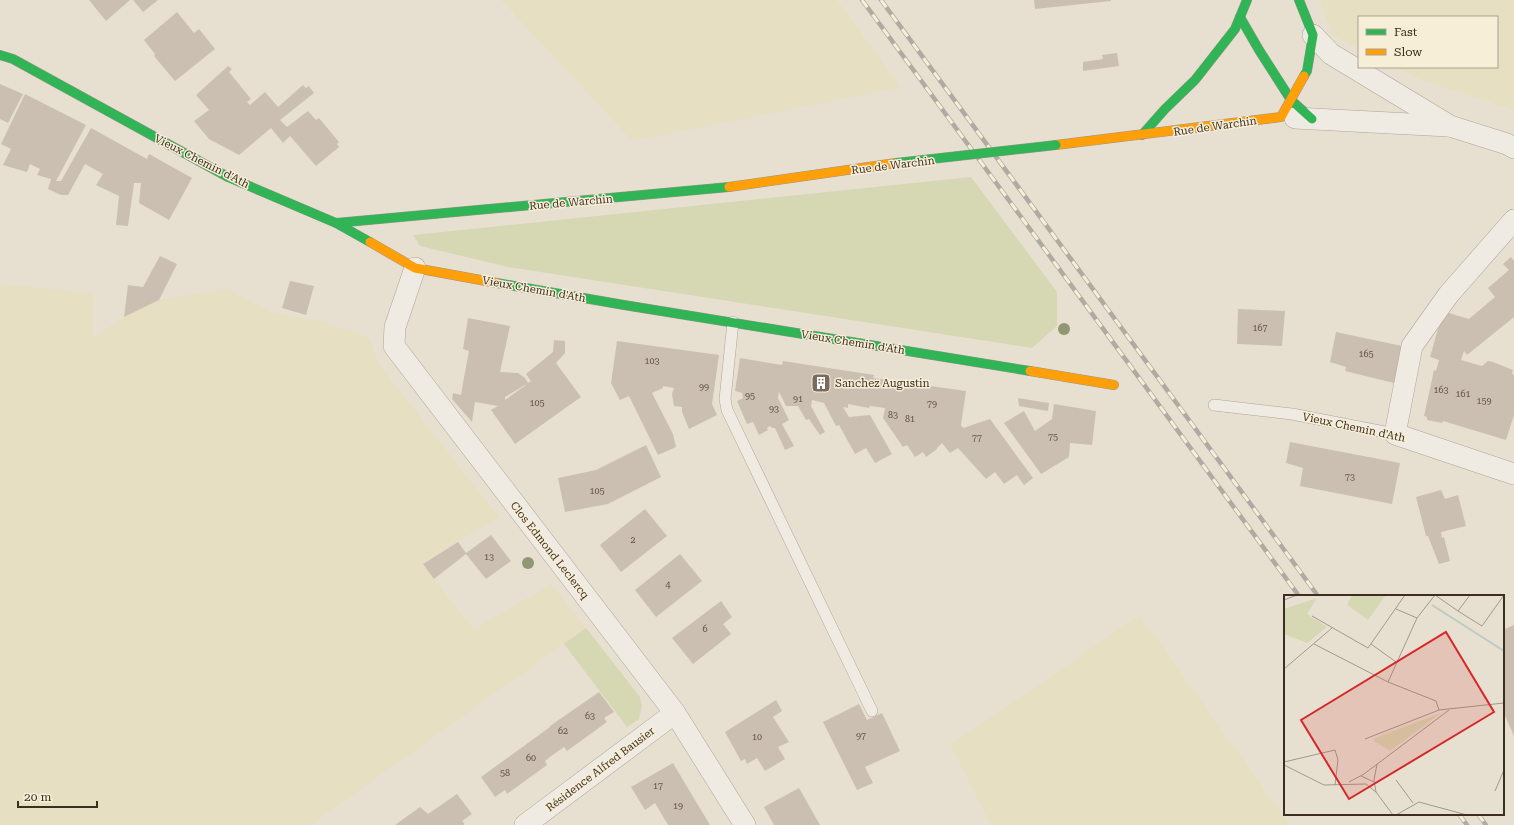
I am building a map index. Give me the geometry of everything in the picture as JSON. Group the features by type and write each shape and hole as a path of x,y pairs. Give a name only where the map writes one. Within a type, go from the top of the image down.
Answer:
{"street":[{"path":"1142,136 1165,109 1195,80 1235,29 1247,0"},
{"name":"Rue de Warchin","path":"1299,0 1313,35 1331,54 1450,126 1507,144 1514,148"},
{"path":"1240,17 1259,50 1286,108"},
{"path":"1286,108 1306,71 1313,35"},
{"name":"Vieux Chemin d'Ath","path":"0,55 13,59 228,177 336,223 415,268 1114,385"},
{"name":"Rue de Warchin","path":"336,223 718,189 896,164 1142,136 1286,108 1312,119 1450,126"},
{"path":"1395,434 1412,346 1449,294 1514,220"},
{"name":"Clos Edmond Leclercq","path":"415,268 395,327 394,346 675,712 744,825"},
{"name":"Vieux Chemin d'Ath","path":"1395,434 1514,474"},
{"name":"Résidence Alfred Bausier","path":"525,825 675,712"}],"lane":[{"path":"733,322 725,398 727,410 872,711"},
{"name":"Vieux Chemin d'Ath","path":"1214,405 1292,414 1395,434"}],"shaded area":[{"path":"501,0 837,0 901,87 632,141"},
{"path":"1319,0 1514,0 1514,110 1421,80 1397,68 1498,68 1498,16 1358,16 1358,48 1333,36"},
{"path":"0,284 93,293 93,338 124,317 159,300 226,289 274,313 324,322 370,338 381,367 499,517 423,563 434,579 474,629 551,584 586,628 311,825 0,825"},
{"path":"1140,615 1290,825 991,825 950,745"}],"green space":[{"path":"971,177 1057,292 1057,326 1032,348 508,267 420,246 413,235"},
{"path":"586,628 640,697 642,705 639,719 627,727 564,644"}],"building":[{"path":"89,0 130,0 106,21"},
{"path":"133,0 158,0 143,12"},
{"path":"1034,0 1111,0 1111,1 1035,9"},
{"path":"177,12 194,33 199,29 215,49 175,81 154,56 155,54 144,40"},
{"path":"1117,53 1119,66 1083,71 1083,62 1103,59 1102,55"},
{"path":"228,66 232,69 229,72 251,99 247,102 250,105 265,92 278,107 303,85 306,88 309,86 314,93 280,120 287,127 308,111 316,120 319,118 339,142 337,144 339,147 316,166 290,136 283,143 271,128 239,155 209,139 194,121 209,110 196,95"},
{"path":"0,84 23,94 8,123 0,119"},
{"path":"25,94 86,125 56,181 61,181 91,128 147,159 149,154 192,178 169,220 139,203 141,183 134,183 128,226 116,225 119,196 96,185 103,174 85,164 68,195 61,195 48,189 51,179 37,175 40,169 30,164 27,172 3,165 11,149 1,144"},
{"path":"160,256 177,264 159,300 124,317 128,285 143,287"},
{"path":"1511,257 1514,261 1514,317 1467,355 1464,351 1461,360 1482,366 1488,361 1513,370 1514,415 1506,440 1443,421 1442,423 1427,420 1427,417 1424,416 1434,370 1436,371 1439,360 1430,357 1440,322 1449,313 1469,319 1495,297 1488,288 1509,270 1503,264"},
{"path":"290,281 314,286 306,315 282,308"},
{"path":"1238,309 1285,311 1282,346 1237,344"},
{"path":"468,318 510,326 500,372 518,373 525,378 528,383 531,381 526,374 553,352 554,340 565,341 565,353 556,363 581,397 515,444 491,410 498,406 475,402 472,422 452,399 453,393 461,395 469,351 463,349","holes":["526,385 505,400 505,397"]},
{"path":"1336,332 1402,346 1394,383 1345,371 1346,367 1330,362"},
{"path":"617,341 719,355 712,404 717,415 689,429 682,412 682,407 674,406 672,394 674,388 663,386 663,388 652,393 673,434 676,447 658,455 629,396 620,400 611,383"},
{"path":"740,358 782,365 783,361 874,375 873,378 966,391 961,425 963,428 990,419 1033,478 1024,485 1017,475 1004,484 995,472 986,479 958,448 950,453 942,443 937,449 926,457 923,452 915,457 907,445 903,447 883,418 885,408 870,406 869,408 848,404 848,408 843,407 849,417 870,415 892,454 875,463 866,448 855,454 839,425 836,426 824,403 812,400 811,406 825,432 820,435 809,419 806,420 798,406 786,406 779,392 778,398 789,420 782,424 794,446 785,450 775,428 770,426 767,428 768,430 759,435 753,422 747,424 737,401 743,398 742,393 735,391"},
{"path":"1018,398 1049,403 1048,411 1019,406"},
{"path":"1054,404 1096,411 1092,445 1070,443 1069,457 1041,474 1004,423 1024,411 1035,431 1052,419"},
{"path":"1290,442 1400,463 1392,504 1300,486 1303,468 1286,463"},
{"path":"646,445 661,477 608,504 565,512 558,478 596,470"},
{"path":"1441,490 1445,499 1458,495 1466,526 1441,532 1442,538 1444,537 1450,561 1439,564 1428,536 1426,536 1416,497"},
{"path":"645,509 667,536 621,572 600,545"},
{"path":"491,535 511,561 486,579 466,554 434,579 423,564 458,542 466,553"},
{"path":"680,554 702,581 656,617 635,590"},
{"path":"721,601 732,617 723,624 731,634 693,664 672,638"},
{"path":"1514,625 1514,736 1504,713 1504,630"},
{"path":"599,692 614,712 604,718 607,722 567,751 564,747 554,754 545,761 547,765 507,794 505,790 495,797 481,777"},
{"path":"776,700 782,711 773,717 789,742 778,747 785,759 765,771 757,758 747,764 745,759 741,761 725,732"},
{"path":"859,704 867,720 882,713 900,751 865,767 873,783 857,790 823,722"},
{"path":"673,763 710,825 668,825 655,803 645,810 631,787"},
{"path":"799,788 820,825 774,825 764,807"},
{"path":"457,794 472,814 462,821 465,824 463,825 395,825 420,807 428,814"}],"railway":[{"path":"862,0 1298,595"},
{"path":"881,0 1317,595"},
{"path":"1460,815 1467,825"},
{"path":"1479,815 1486,825"}],"traffic: fast":[{"path":"1142,135 1165,109 1195,80 1235,29 1247,0"},
{"path":"1299,0 1313,35 1307,71 1304,76"},
{"path":"1240,17 1291,100 1312,119"},
{"path":"0,55 13,59 228,177 336,223 370,242"},
{"path":"896,163 1056,145"},
{"path":"336,223 729,187"},
{"path":"497,283 1030,371"}],"traffic: slow":[{"path":"1056,145 1281,117 1304,76"},
{"path":"729,187 896,163"},
{"path":"370,242 415,268 497,283"},
{"path":"1030,371 1114,385"}],"place":[{"name":"Sanchez Augustin","path":"821,383"}]}
